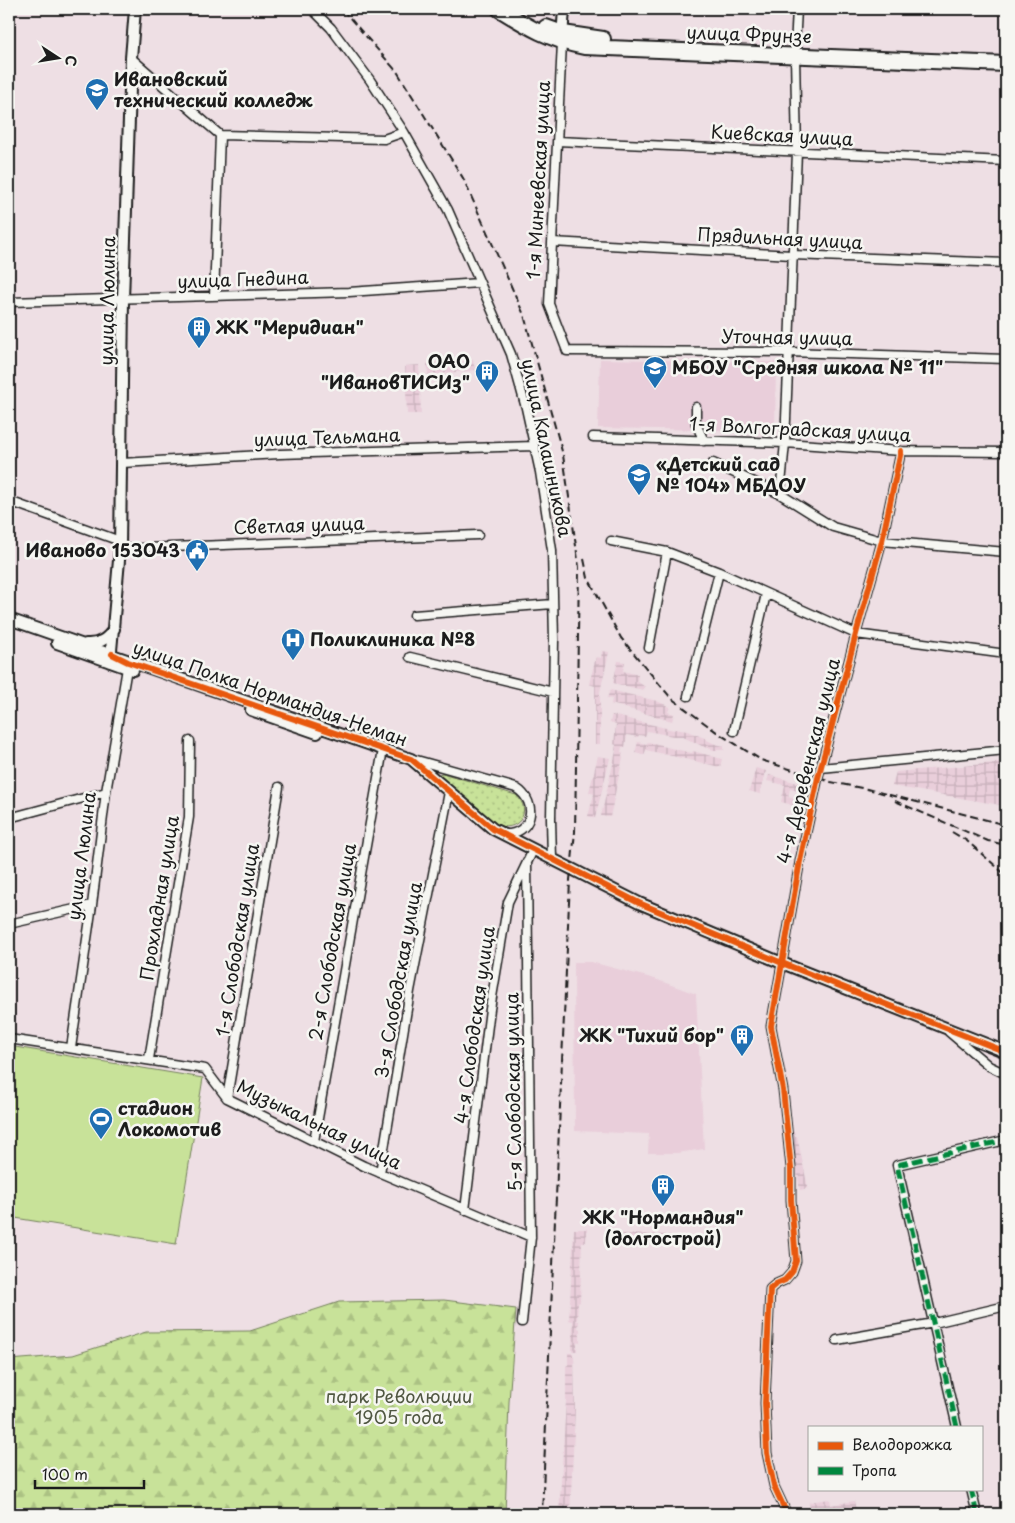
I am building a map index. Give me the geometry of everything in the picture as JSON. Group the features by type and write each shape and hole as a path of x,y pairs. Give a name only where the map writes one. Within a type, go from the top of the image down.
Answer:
{"highway":[{"name":"улица Фрунзе","path":"499,9 530,29 584,46 1006,57"},
{"name":"улица Фрунзе","path":"516,9 562,38"},
{"name":"улица Фрунзе","path":"795,52 1006,64"}],"street":[{"name":"улица Люлина","path":"114,659 114,629 120,545 124,300 135,9"},
{"name":"улица Калашникова","path":"312,9 331,28 364,72 404,132 448,210 511,354 534,446 552,550 552,859"},
{"name":"1-я Минеевская улица","path":"564,9 550,304 567,351"},
{"path":"780,494 785,443 797,152 795,52 797,9"},
{"path":"132,58 220,136 384,139 404,132"},
{"path":"214,296 220,136"},
{"name":"Киевская улица","path":"557,141 1006,161"},
{"name":"Прядильная улица","path":"552,242 792,255 1006,263"},
{"name":"улица Гнедина","path":"9,302 349,292 479,283"},
{"name":"Уточная улица","path":"567,351 788,352 1006,360"},
{"path":"696,407 696,424 704,441"},
{"name":"1-я Волгоградская улица","path":"593,437 785,443 901,451 1006,452"},
{"name":"улица Тельмана","path":"122,463 280,454 534,446"},
{"name":"4-я Деревенская улица","path":"787,1514 774,1486 767,1453 765,1403 770,1289 792,1272 796,1261 790,1200 791,1168 783,1090 771,1026 800,861 821,768 882,542 901,451"},
{"path":"713,463 780,494 834,527 882,542 1006,552"},
{"path":"9,501 120,545"},
{"name":"Светлая улица","path":"120,545 478,534"},
{"path":"611,541 667,552 719,572 856,634 1006,654"},
{"path":"649,648 667,552"},
{"path":"688,696 719,572"},
{"name":"улица Люлина","path":"114,659 119,601 117,593"},
{"path":"734,731 766,594"},
{"path":"414,615 553,604"},
{"name":"улица Полка Нормандия-Неман","path":"9,619 83,644 114,659 127,668 383,752 411,759 501,834 639,903 782,963 1006,1052"},
{"name":"улица Полка Нормандия-Неман","path":"9,626 114,659 383,752 418,767 430,775"},
{"path":"83,644 98,644 105,640 114,629"},
{"path":"410,657 553,692"},
{"name":"улица Люлина","path":"71,1048 106,792 127,668"},
{"name":"Прохладная улица","path":"148,1059 189,817 190,741"},
{"path":"821,768 1006,750"},
{"name":"2-я Слободская улица","path":"314,1141 383,752"},
{"path":"411,759 516,788 522,792 528,798 530,806 528,822 516,832 501,834"},
{"name":"1-я Слободская улица","path":"227,1098 279,787"},
{"path":"9,818 106,792"},
{"name":"3-я Слободская улица","path":"380,1173 410,991 449,792"},
{"name":"4-я Слободская улица","path":"465,1210 490,1008 508,902 533,850"},
{"name":"5-я Слободская улица","path":"522,1322 531,1237 527,862"},
{"path":"9,924 92,905"},
{"path":"942,1026 989,1066 1006,1074"},
{"name":"Музыкальная улица","path":"9,1039 205,1069 227,1098 380,1173 531,1237"},
{"path":"958,1426 898,1165 1006,1140"},
{"path":"837,1340 934,1323 1006,1306"},
{"path":"971,1490 977,1514"}],"shaded area":[{"path":"600,359 776,362 775,431 598,428"},
{"name":"ОАО \"ИвановТИСИз\"","path":"473,360 475,370 428,375 427,364"},
{"name":"ОАО \"ИвановТИСИз\"","path":"419,365 421,414 407,414 405,366"},
{"path":"602,651 609,652 600,692 600,744 595,744 595,686 589,684 596,657 601,658"},
{"path":"618,661 625,662 623,671 638,675 637,681 645,687 643,690 613,683"},
{"path":"610,690 657,701 670,707 668,712 674,714 672,721 611,704 612,699 607,698"},
{"path":"612,715 674,730 687,731 715,744 724,746 724,750 704,747 681,736 647,731 645,736 627,735 625,747 622,747 623,757 610,817 601,816 616,751 616,745 614,744 616,724 610,722"},
{"path":"638,742 646,744 648,742 692,753 693,751 722,759 720,767 646,750 644,755 635,753"},
{"path":"598,756 610,758 595,818 588,816 594,794 589,792"},
{"path":"1006,762 1006,806 892,786 896,772"},
{"path":"756,768 766,771 760,794 749,791"},
{"path":"769,775 812,787 810,794 790,789 788,797 809,803 808,809 781,802 785,785 767,781"},
{"path":"574,962 591,962 655,979 696,994 704,1149 677,1153 648,1153 649,1134 575,1131"},
{"path":"790,1131 794,1131 795,1136 797,1136 808,1188 800,1190"},
{"path":"574,1229 587,1229 586,1242 582,1242 580,1302 578,1303 577,1321 579,1321 580,1342 577,1343 577,1351 572,1351 573,1321 569,1320"},
{"path":"617,1234 669,1235 669,1240 647,1239 647,1246 619,1246"},
{"path":"568,1353 573,1353 574,1357 575,1410 570,1514 559,1514 566,1402 566,1366 568,1365"},
{"path":"830,1499 831,1505 854,1501 856,1510 830,1514 794,1514 794,1511 810,1508 809,1502"}],"green space":[{"path":"442,773 516,795 521,801 523,808 520,820 510,826 503,827 495,824 439,778 439,774"},
{"name":"стадион Локомотив","path":"9,1046 203,1078 176,1244 9,1217"},
{"name":"парк Революции 1905 года","path":"444,1300 516,1309 509,1402 505,1514 9,1514 9,1360 73,1355 146,1332 250,1331 339,1302"}],"railway":[{"path":"342,9 398,73 463,178 524,315 563,455 579,567 575,832 570,880 542,1514"},
{"path":"584,559 588,578 621,638 671,698 718,733 761,760 831,782 867,789 1006,825"},
{"path":"895,801 988,841 1006,845"},
{"path":"952,832 967,841 1006,875"}],"marked path":[{"path":"957,1426 897,1165 1006,1140"},
{"path":"971,1490 977,1514"}],"cycle path":[{"path":"787,1514 774,1486 767,1453 765,1403 770,1289 785,1280 792,1272 796,1261 791,1200 791,1168 783,1090 771,1026 800,861 818,778 882,541 901,451"},
{"path":"112,654 128,662 411,759 493,829 639,903 782,963 1006,1052"}],"place":[{"name":"Ивановский технический колледж","path":"97,111"},
{"name":"ЖК \"Меридиан\"","path":"199,349"},
{"name":"МБОУ \"Средняя школа № 11\"","path":"655,389"},
{"name":"ОАО \"ИвановТИСИз\"","path":"487,393"},
{"name":"«Детский сад № 104» МБДОУ","path":"639,496"},
{"name":"Иваново 153043","path":"197,572"},
{"name":"Поликлиника №8","path":"293,661"},
{"name":"ЖК \"Тихий бор\"","path":"742,1057"},
{"name":"стадион Локомотив","path":"101,1140"},
{"name":"ЖК \"Нормандия\" (долгострой)","path":"663,1207"}]}
